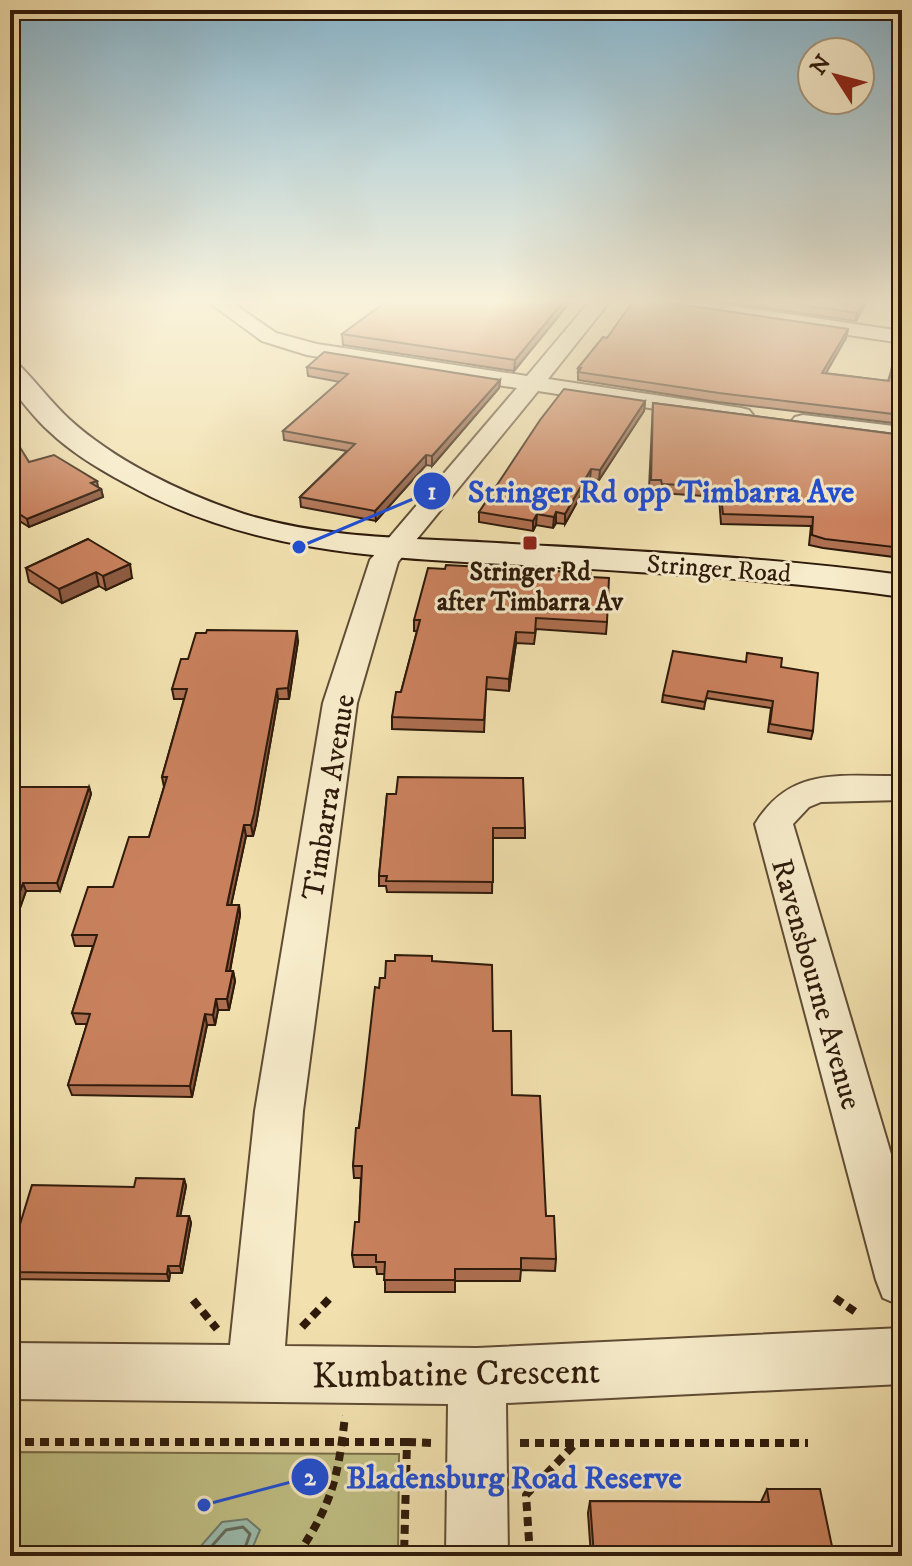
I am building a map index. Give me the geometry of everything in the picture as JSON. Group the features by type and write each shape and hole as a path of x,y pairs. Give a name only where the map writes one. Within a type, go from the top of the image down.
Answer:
{"street":[{"path":"472,374 776,419 902,434"},
{"name":"Timbarra Avenue","path":"255,1375 279,1111 340,703 384,560 541,374"},
{"name":"Stringer Road","path":"16,385 57,423 90,447 202,510 257,527 302,536 397,546 802,573 902,586"},
{"name":"Ravensbourne Avenue","path":"902,788 816,791 794,798 780,811 774,824 902,1280"},
{"name":"Kumbatine Crescent","path":"10,1371 477,1376 902,1356"},
{"path":"477,1376 477,1556"}],"path":[{"path":"297,1556 320,1521 338,1476 350,1375"},
{"path":"10,1442 808,1443"},
{"path":"404,1556 407,1442"},
{"path":"530,1556 526,1495 576,1443"}],"green space":[{"path":"10,1452 399,1454 398,1556 10,1556"}],"water":[{"path":"247,1519 260,1530 249,1556 192,1556 222,1522"}],"building":[{"path":"348,374 463,374 500,380 432,456 426,455 375,511 300,497 355,444 283,431"},
{"path":"592,374 831,374 889,381 890,374 902,374 902,415"},
{"path":"564,389 645,401 600,470 591,469 565,514 556,512 554,517 537,514 533,521 479,512 540,420"},
{"path":"653,403 902,435 902,548 812,535 813,517 723,514 720,487 662,484 661,480 651,480"},
{"path":"18,444 29,462 54,455 97,481 91,483 101,489 27,519 10,508 10,445"},
{"path":"88,539 130,564 103,576 96,572 59,589 26,568"},
{"path":"446,565 591,573 591,577 609,578 607,622 536,618 535,633 516,632 509,679 487,677 484,720 392,717 396,692 401,692 420,620 414,620 428,568 445,569"},
{"path":"207,630 297,631 288,688 277,689 254,814 251,825 244,825 227,905 239,905 226,971 233,971 227,999 216,999 213,1015 205,1014 190,1086 68,1085 90,1014 72,1013 97,935 72,935 88,887 113,887 129,837 149,837 167,777 162,777 187,689 172,689 181,659 188,659 196,633 206,633"},
{"path":"673,651 746,662 747,653 782,658 781,667 818,673 813,731 770,724 773,701 708,691 705,702 663,695"},
{"path":"398,777 523,778 525,828 493,828 493,882 386,881 387,876 379,876 387,794 396,794"},
{"path":"10,787 89,787 57,883 23,883 10,920"},
{"path":"395,955 432,956 432,961 492,965 493,1031 511,1031 512,1095 540,1096 546,1216 554,1216 556,1259 521,1258 521,1269 455,1269 455,1280 384,1280 385,1262 376,1262 376,1255 352,1255 355,1222 359,1222 362,1166 353,1166 356,1128 359,1128 375,987 379,988 380,978 385,978 386,961 395,961"},
{"path":"136,1178 184,1179 177,1216 189,1216 180,1266 168,1266 167,1274 10,1272 10,1257 32,1185 134,1187"},
{"path":"767,1489 820,1489 834,1556 594,1556 590,1501 769,1502"}],"place":[{"name":"Stringer Rd after Timbarra Av","path":"530,543"},
{"name":"Stringer Rd opp Timbarra Ave","path":"299,547"},
{"name":"Bladensburg Road Reserve","path":"204,1505"}]}
